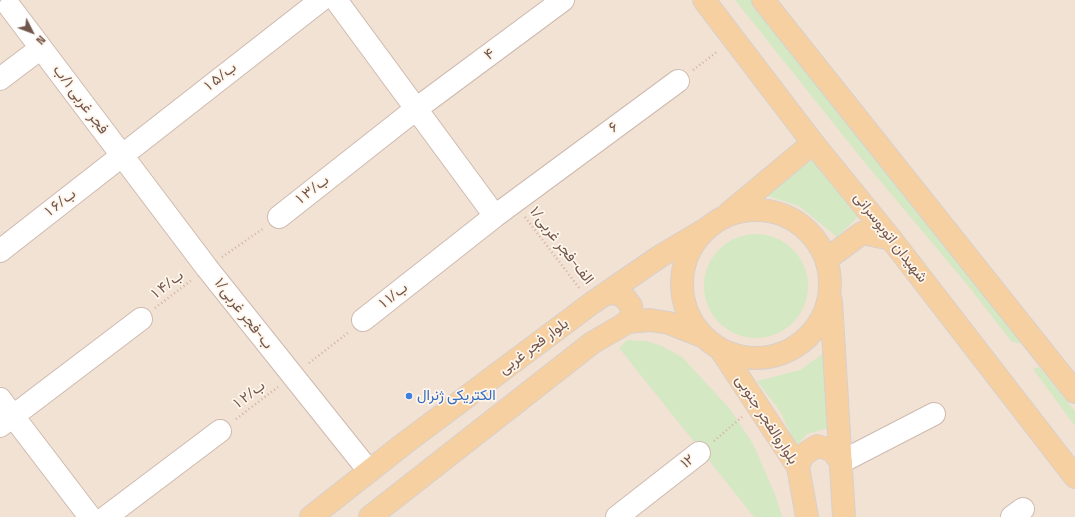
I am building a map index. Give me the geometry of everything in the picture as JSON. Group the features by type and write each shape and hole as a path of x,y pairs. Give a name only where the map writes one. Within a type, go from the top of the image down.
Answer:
{"main road":[{"name":"شهیدان اتوبوسرانی","path":"704,0 813,143 891,239 1075,477"},
{"path":"763,0 1075,392"},
{"path":"726,216 813,143"},
{"path":"726,216 745,210 766,209 786,215 804,225 809,230 818,241 827,259 831,296 844,517"},
{"name":"بلوار فجر غربی","path":"311,517 369,471 599,299 659,257 726,216"},
{"path":"702,336 689,316 682,294 683,270 691,248 706,229"},
{"path":"827,259 862,233 891,239"},
{"path":"599,299 616,293 625,298 631,306 632,314 628,322"},
{"path":"370,517 592,343 628,322 650,320 669,323 702,336 720,350 743,358 766,358 789,352 809,338 823,319 831,296"},
{"name":"بلواروالفجر جنوبی","path":"720,350 798,467 807,517"},
{"path":"798,467 803,455 817,446 832,450 841,462"}],"street":[{"name":"۱ ب/۵","path":"122,155 321,0"},
{"path":"336,0 495,216"},
{"name":"۴","path":"416,110 563,0"},
{"name":"فجر غربی ۱/ب","path":"10,7 122,155"},
{"path":"0,79 41,48"},
{"name":"۶","path":"495,216 678,81"},
{"name":"۱ ب/۳","path":"279,217 416,110"},
{"name":"۱ ب/۶","path":"0,251 122,155"},
{"name":"۱/ب-فجر غربی","path":"122,155 207,268 369,471"},
{"name":"۱ ب/۱","path":"363,320 495,216"},
{"path":"6,421 141,319"},
{"path":"0,399 6,421 90,517"},
{"path":"841,462 934,414"},
{"path":"106,517 220,431"},
{"name":"۱۲","path":"617,517 699,453"}],"path":[{"path":"678,81 734,40"},
{"name":"۱/الف-فجر غربی","path":"514,203 599,299"},
{"path":"207,268 279,217"},
{"name":"۱ ب/۴","path":"141,319 207,268"},
{"path":"292,376 363,320"},
{"name":"۱ ب/۲","path":"220,431 292,376"},
{"name":"۱۲","path":"699,453 758,405"}],"shaded area":[{"path":"0,0 1075,0 1075,517 0,517"}],"green space":[{"path":"735,0 751,0 869,152 1020,334 1019,344 1011,341 969,287 861,158"},
{"path":"812,160 859,216 837,237 799,206 767,196"},
{"path":"756,234 776,238 785,242 793,249 800,257 804,266 808,286 804,306 800,315 793,323 785,330 776,334 756,338 736,334 727,330 719,323 712,315 708,306 704,286 708,266 712,257 719,249 727,242 736,238"},
{"path":"834,338 832,427 807,434 796,446 780,411 757,381 800,370 820,356"},
{"path":"627,340 646,341 662,346 682,357 730,409 753,444 775,494 782,517 754,517 619,348"},
{"path":"1039,367 1075,411 1075,426 1033,369"}],"place":[{"name":"الکتریکی ژنرال","path":"409,396"}]}
